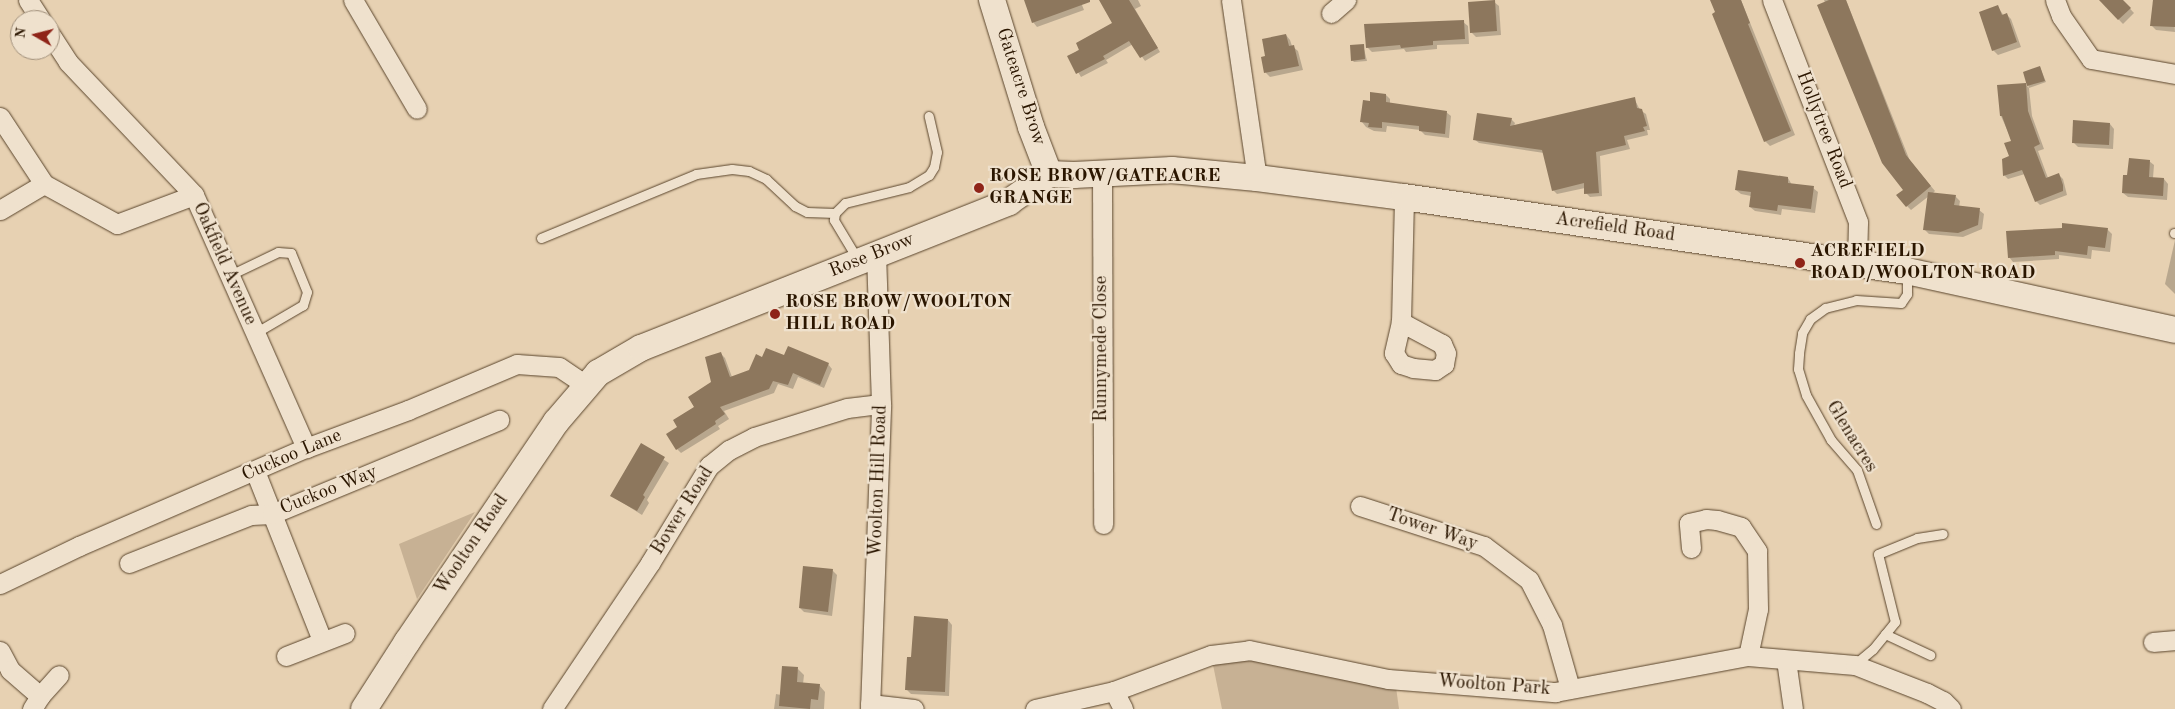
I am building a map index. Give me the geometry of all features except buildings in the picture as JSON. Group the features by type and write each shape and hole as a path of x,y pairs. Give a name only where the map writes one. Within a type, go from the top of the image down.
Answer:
{"main road":[{"name":"Gateacre Brow","path":"992,0 1031,127 1049,174"},
{"name":"Acrefield Road","path":"1049,174 1102,174 1172,170 1257,178 1404,197 1907,271 2175,330"},
{"name":"Rose Brow","path":"586,385 598,373 641,348 1009,202 1049,174"},
{"name":"Woolton Road","path":"364,709 406,642 551,430 586,385"}],"street":[{"path":"353,0 417,109"},
{"path":"1231,0 1257,178"},
{"path":"1331,13 1346,0"},
{"name":"Hollytree Road","path":"1772,0 1858,222 1857,263"},
{"path":"2055,0 2061,16 2091,60 2175,74"},
{"name":"Oakfield Avenue","path":"60,50 68,62 194,195 306,448"},
{"path":"0,117 44,184 117,224 194,195"},
{"name":"Runnymede Close","path":"1102,174 1103,524"},
{"path":"0,210 44,184"},
{"path":"1401,322 1404,197"},
{"name":"Woolton Hill Road","path":"867,257 880,315 881,404 870,706"},
{"name":"Cuckoo Lane","path":"0,584 88,542 306,448 408,410 517,364 559,367 586,385"},
{"name":"Bower Road","path":"552,709 650,563 709,466 729,450 754,437 846,408 881,404"},
{"name":"Cuckoo Way","path":"129,563 251,515 272,514 499,420"},
{"path":"255,471 322,640"},
{"name":"Tower Way","path":"1360,506 1484,546 1529,580 1552,625 1559,696"},
{"path":"1691,548 1689,523 1706,519 1741,527 1757,551 1758,608 1748,656"},
{"path":"286,656 322,640 345,633"},
{"path":"2153,642 2175,640"},
{"name":"Woolton Park","path":"1035,709 1114,691 1211,655 1249,650 1388,679 1559,696 1748,656 1854,664 1927,693 1943,701 1951,709"},
{"path":"0,651 10,670 36,703 59,675"},
{"path":"1786,660 1793,709"},
{"path":"1114,691 1123,709"},
{"path":"870,706 914,709"}],"lane":[{"path":"867,257 834,220 835,213 845,203 910,187 929,175 934,167 937,152 929,116"},
{"path":"541,238 696,174 732,169 749,171 766,179 795,206 807,212 835,213"},
{"path":"230,275 278,252 291,253 307,292 303,305 256,333"},
{"name":"Glenacres","path":"1876,524 1857,470 1831,440 1806,395 1798,369 1799,353 1802,333 1810,319 1825,308 1856,300 1901,303 1907,294 1907,271"},
{"path":"1854,664 1873,649 1895,622 1878,554 1917,538 1943,534"},
{"path":"1884,634 1930,655"}],"shaded area":[{"path":"475,512 417,599 399,544"},
{"path":"1211,655 1277,656 1395,680 1399,709 1222,709"}],"place":[{"name":"ROSE BROW/GATEACRE GRANGE","path":"979,188"},
{"name":"ACREFIELD ROAD/WOOLTON ROAD","path":"1800,263"},
{"name":"ROSE BROW/WOOLTON HILL ROAD","path":"775,314"}]}
